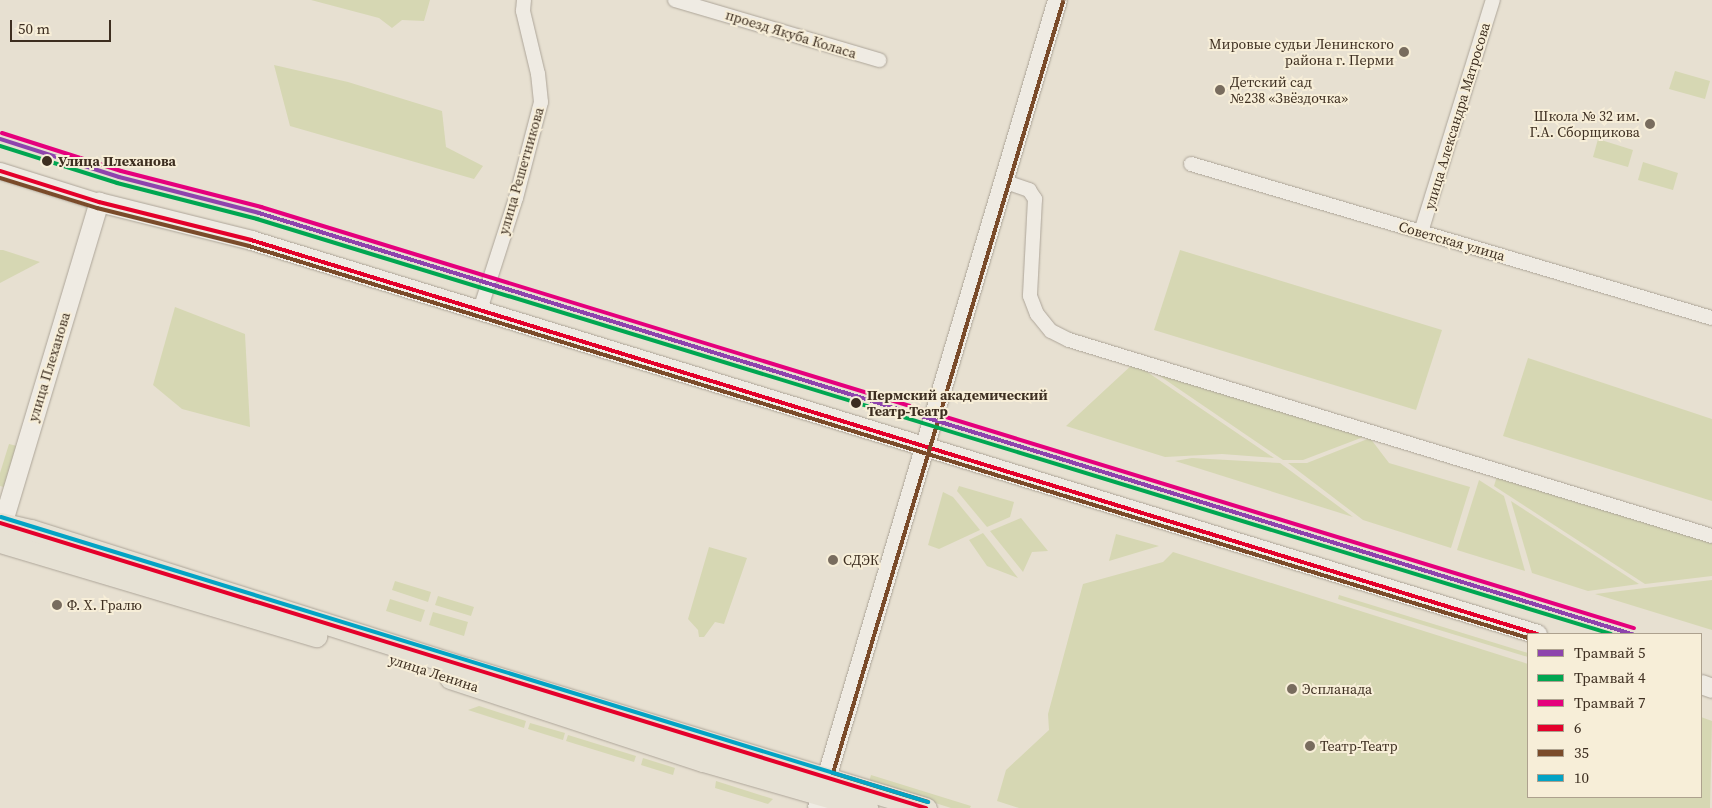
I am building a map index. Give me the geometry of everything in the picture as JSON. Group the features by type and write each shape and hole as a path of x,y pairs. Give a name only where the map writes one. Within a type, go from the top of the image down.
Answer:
{"main road":[{"path":"821,793 1057,0"},
{"path":"99,202 251,240 1534,633"},
{"name":"улица Плеханова","path":"1,530 99,202"},
{"name":"улица Ленина","path":"1,530 31,530 466,668 867,808"},
{"name":"улица Ленина","path":"821,793 926,808"}],"street":[{"name":"улица Решетникова","path":"480,310 516,198 541,102 538,74 523,11 524,0"},
{"name":"проезд Якуба Коласа","path":"675,0 879,60"},
{"name":"улица Александра Матросова","path":"1421,232 1493,0"},
{"name":"Советская улица","path":"1191,164 1712,318"},
{"path":"0,171 99,202"},
{"path":"1003,181 1029,190 1035,200 1030,296 1037,314 1051,332 1069,340 1712,536"}],"green space":[{"path":"311,0 430,0 424,21 402,20 392,28 379,18"},
{"path":"274,65 348,82 442,111 446,147 483,166 474,179 290,126"},
{"path":"1675,71 1710,81 1705,99 1669,89"},
{"path":"1598,139 1633,150 1628,167 1593,157"},
{"path":"1643,162 1678,173 1673,190 1638,180"},
{"path":"0,250 3,250 40,262 0,283"},
{"path":"1180,250 1442,330 1416,410 1154,330"},
{"path":"175,307 245,334 250,427 182,409 153,385"},
{"path":"1528,358 1712,419 1712,501 1503,436"},
{"path":"1134,363 1274,458 1222,454 1165,457 1066,426"},
{"path":"1151,370 1366,436 1303,460 1283,460"},
{"path":"1370,438 1389,463 1470,487 1451,548 1363,520 1288,463 1307,463"},
{"path":"9,444 17,446 4,487 0,486 0,473"},
{"path":"1192,458 1280,463 1353,517 1175,461"},
{"path":"1497,476 1712,543 1712,576 1645,584 1494,486"},
{"path":"1479,480 1504,496 1525,571 1457,550"},
{"path":"959,486 1014,502 1010,517 987,527 957,491"},
{"path":"943,492 953,497 980,530 939,549 928,545"},
{"path":"1511,501 1639,584 1588,591 1532,573"},
{"path":"1021,518 1048,551 1032,552 1023,572 990,531"},
{"path":"983,533 1018,578 987,566 969,540"},
{"path":"1116,534 1159,546 1109,561"},
{"path":"709,547 747,558 724,624 715,622 704,637 699,637 698,630 688,619"},
{"name":"Эспланада","path":"1173,552 1527,664 1527,798 1702,798 1702,717 1712,721 1710,808 1019,808 997,801 1006,770 1049,730 1048,714 1083,584 1163,562"},
{"path":"1712,580 1712,630 1595,594"},
{"path":"395,581 431,592 428,602 392,590"},
{"path":"1339,595 1527,653 1527,657 1338,599"},
{"path":"438,596 474,607 471,616 435,605"},
{"path":"390,599 425,610 421,622 386,611"},
{"path":"433,612 468,622 464,636 429,625"},
{"path":"479,706 526,721 524,728 468,710"},
{"path":"530,723 565,733 563,740 528,729"},
{"path":"568,735 636,756 634,762 566,741"},
{"path":"643,758 675,768 673,775 641,765"},
{"path":"871,775 971,806 970,808 951,808 869,782"},
{"path":"716,781 773,799 768,804 715,788"}],"tram line":[{"name":"7","path":"2,133 121,171 261,207 1634,628"},
{"name":"5","path":"0,139 119,177 259,213 1629,633"},
{"name":"4","path":"0,146 117,183 257,219 1608,633"}],"transit line":[{"name":"35","path":"928,802 833,773 1063,2"},
{"name":"6","path":"0,171 99,202 251,240 1534,633"},
{"name":"35","path":"0,178 97,208 249,246 1527,638"},
{"name":"10","path":"1,517 928,802"},
{"name":"6","path":"0,523 926,808"}],"place":[{"name":"Мировые судьи Ленинского района г. Перми","path":"1404,52"},
{"name":"Детский сад №238 «Звёздочка»","path":"1220,90"},
{"name":"Школа № 32 им. Г.А. Сборщикова","path":"1650,124"},
{"name":"Улица Плеханова","path":"47,161"},
{"name":"Пермский академический Театр-Театр","path":"856,403"},
{"name":"СДЭК","path":"833,560"},
{"name":"Ф. Х. Гралю","path":"57,605"},
{"name":"Эспланада","path":"1292,689"},
{"name":"Театр-Театр","path":"1310,746"}]}
